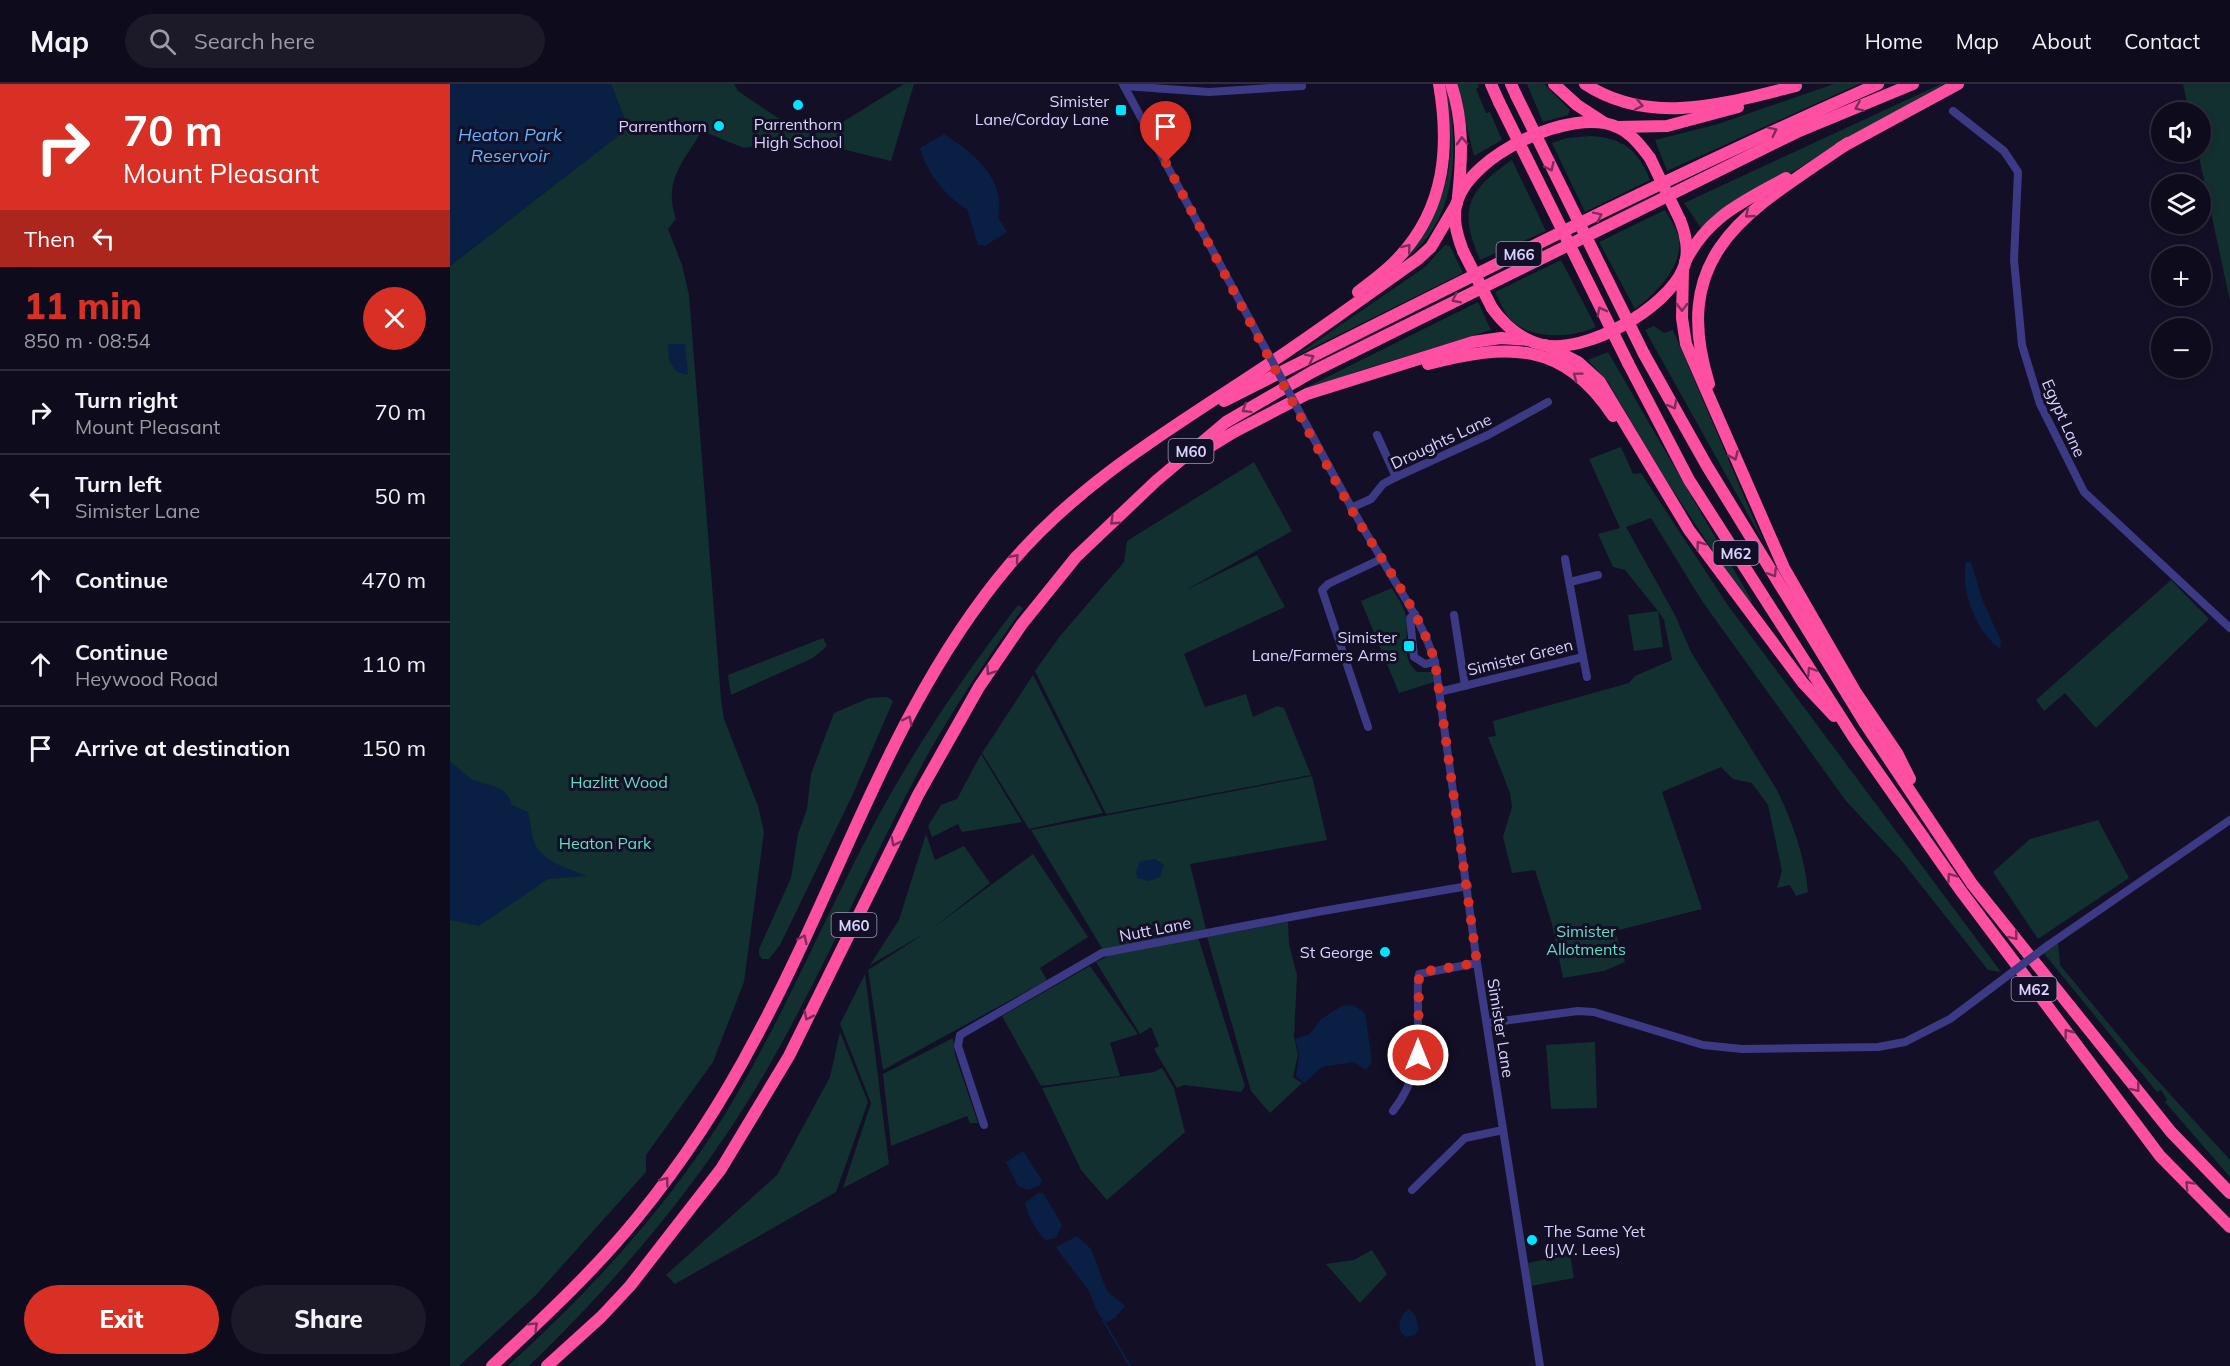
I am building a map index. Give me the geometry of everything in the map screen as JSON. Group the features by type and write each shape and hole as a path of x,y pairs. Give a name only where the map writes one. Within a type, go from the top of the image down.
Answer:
{"highway":[{"path":"1283,354 1398,259 1421,228 1438,189 1444,166 1446,131 1439,84"},
{"path":"1451,84 1462,137 1456,228 1463,251 1492,308 1506,326 1528,340"},
{"name":"M62","path":"1491,84 1582,275 1689,480 1854,738 1960,891 2160,1156 2230,1227"},
{"path":"1554,84 1578,105 1636,141 1650,158 1680,220 1686,238 1682,318 1686,344 1784,568 1855,691 1897,753 1930,821"},
{"path":"1585,84 1624,102 1670,109 1717,105 1799,85"},
{"name":"M66","path":"1164,432 1520,253 1792,122 1878,84"},
{"name":"M66","path":"1226,422 1312,372 1521,267 1797,132 1913,84"},
{"path":"1545,345 1583,342 1635,318 1659,300 1684,266 1701,234 1718,218 1848,143 1958,84"},
{"path":"1164,432 1283,354 1418,259 1431,247 1472,177 1500,153 1560,126 1581,123 1667,126 1704,118 1799,85"},
{"name":"M62","path":"1514,90 1644,354 1713,476 1866,725 1972,884 2171,1132 2230,1193"},
{"path":"1725,436 1701,350 1699,308 1707,273 1723,242 1736,225 1756,207 1848,143"},
{"path":"1156,481 1234,432 1307,394 1473,342 1501,338 1528,340 1545,345 1578,362 1600,382 1689,530 1803,683 1854,738"},
{"path":"1351,380 1493,350 1537,355 1565,367 1589,385 1652,471"},
{"name":"M60","path":"547,1366 601,1317 630,1286 721,1169 789,1056 918,795 979,687 1022,624 1076,557 1156,481 1226,422"},
{"name":"M60","path":"492,1366 548,1313 630,1227 689,1149 756,1039 881,772 922,692 965,623 1009,565 1067,505 1099,477 1164,432"}],"street":[{"path":"1124,85 1209,92 1302,86"},
{"name":"Simister Lane","path":"1124,85 1351,508 1415,614 1428,640 1435,662 1477,963 1540,1366"},
{"name":"Egypt Lane","path":"1953,111 2004,151 2018,172 2014,260 2022,345 2040,404 2084,492 2230,628"},
{"name":"Droughts Lane","path":"1351,508 1371,499 1383,484 1396,477 1488,435 1548,402"},
{"path":"1377,435 1396,477"},
{"path":"1368,727 1322,590 1328,584 1381,559"},
{"name":"Simister Green","path":"1439,692 1583,657 1565,559"},
{"path":"1570,582 1598,575"},
{"path":"1415,614 1410,618 1414,657 1425,664 1435,662"},
{"path":"1454,615 1465,686"},
{"path":"1583,657 1587,677"},
{"path":"1487,1023 1593,1012 1703,1045 1742,1049 1878,1047 1905,1042 1950,1018 2047,946 2230,820"},
{"name":"Nutt Lane","path":"984,1125 958,1046 960,1035 1102,953 1468,886"},
{"path":"1393,1111 1411,1085 1415,1071 1419,974 1477,963"},
{"path":"1412,1190 1465,1138 1503,1130"}],"green space":[{"name":"Heaton Park","path":"611,84 734,84 738,91 778,118 805,126 841,123 904,84 914,84 891,161 801,139 744,148 702,131 677,172 672,194 676,219 668,229 682,265 689,295 721,699 724,719 758,806 764,832 744,982 713,1062 646,1155 646,1172 535,1296 459,1366 450,1366 450,266 628,128"},
{"path":"1456,84 1478,84 1479,87 1476,89 1486,113 1490,112 1502,140 1474,156"},
{"path":"1527,84 1544,84 1570,110 1568,115 1543,122"},
{"path":"1834,84 1859,84 1667,171 1655,140 1718,124"},
{"path":"1944,84 1708,221 1701,228 1684,203"},
{"path":"2183,84 2230,84 2230,301 2211,213 2211,174 2203,174 2200,162 2211,162 2211,102 2187,102"},
{"path":"1447,88 1453,134 1451,180 1437,222 1425,241 1408,257 1433,215 1447,178 1450,138 1444,89"},
{"path":"1602,137 1628,147 1640,161 1650,180 1585,212 1552,143 1567,138"},
{"path":"1512,160 1546,231 1480,260 1469,227 1471,202 1485,182"},
{"path":"1665,210 1678,235 1677,257 1673,268 1660,287 1635,309 1599,242"},
{"path":"1445,245 1450,246 1463,273 1294,357 1425,267"},
{"path":"1561,260 1596,327 1576,333 1552,335 1529,331 1519,326 1511,320 1495,292"},
{"path":"1478,302 1491,330 1355,372 1299,394 1297,392"},
{"path":"1654,326 1664,333 1673,330 1764,543 1645,330"},
{"path":"1608,352 1752,601 1748,604 1662,474 1608,382 1588,360"},
{"name":"Simister Allotments","path":"1621,447 1633,474 1641,473 1727,604 2001,972 1988,970 1901,860 1846,801 1702,601 1651,518 1626,527 1675,615 1691,652 1777,790 1797,840 1808,892 1796,896 1790,885 1777,888 1782,871 1768,805 1752,783 1733,779 1721,767 1662,792 1702,909 1615,931 1625,962 1604,971 1563,978 1552,924 1535,870 1512,873 1503,837 1512,807 1510,793 1488,737 1496,736 1493,721 1629,683 1635,676 1672,660 1664,620 1625,570 1613,567 1598,534 1620,528 1589,459"},
{"path":"1254,462 1292,531 1184,591 1257,555 1285,607 1184,654 1205,707 1246,694 1253,717 1277,706 1284,708 1311,775 1106,814 1035,671 1060,636 1124,562 1127,541"},
{"path":"2171,580 2209,619 2096,728 2065,693 2044,711 2036,700"},
{"path":"1392,588 1405,614 1406,647 1409,660 1417,672 1432,672 1434,682 1399,693 1361,601"},
{"path":"1018,605 1023,608 970,685 922,765 823,965 781,1044 735,1122 682,1196 593,1301 529,1366 508,1366 600,1276 656,1211 707,1142 750,1072 889,797 941,712"},
{"path":"1658,611 1663,647 1634,651 1628,615"},
{"path":"823,638 827,646 813,658 731,695 728,675"},
{"path":"1033,675 1103,813 1029,829 982,753"},
{"path":"887,697 893,701 853,794 780,945 769,959 762,959 759,949 791,878 798,834 807,809 811,774 834,713 869,698"},
{"path":"981,754 1022,822 962,832 958,824 932,837 928,826 941,805 957,799"},
{"path":"1312,776 1327,840 1190,864 1206,929 1103,950 1031,830"},
{"path":"2098,820 2129,878 2038,939 1993,872 2030,839"},
{"path":"926,834 935,860 964,846 990,883 933,928 1033,854 1088,937 1040,968 1047,980 883,1070 868,970 924,934 870,965 899,920"},
{"path":"1288,922 1289,944 1297,975 1294,1037 1298,1055 1293,1077 1302,1083 1270,1113 1251,1091 1207,937"},
{"path":"1198,937 1245,1086 1241,1092 1184,1085 1177,1088 1154,1049 1159,1046 1151,1027 1140,1034 1096,962 1112,954"},
{"path":"2058,942 2060,965 2138,1059 2230,1160 2230,1177 2165,1102 2167,1100 2161,1090 2157,1092 2042,951"},
{"path":"1090,966 1138,1034 1110,1043 1120,1076 1041,1086 1002,1016"},
{"path":"865,974 889,1164 843,1188 871,1103 840,1024"},
{"path":"840,1032 868,1102 836,1192 675,1284 666,1275 777,1175 830,1077"},
{"path":"953,1038 955,1055 978,1123 970,1123 967,1116 891,1146 883,1074"},
{"path":"1595,1042 1597,1108 1551,1109 1546,1045"},
{"path":"1162,1068 1174,1088 1185,1132 1107,1200 1081,1170 1042,1088 1154,1072"},
{"path":"1372,1250 1387,1274 1360,1303 1326,1264 1354,1260"},
{"path":"1570,1254 1574,1278 1531,1286 1528,1263"}],"water":[{"name":"Heaton Park Reservoir","path":"450,84 611,84 628,128 450,266"},
{"path":"944,134 976,158 985,168 997,190 998,217 1007,232 985,246 978,245 967,209 944,191 932,175 923,157 920,148"},
{"path":"668,344 685,344 688,375 677,372 669,361"},
{"path":"1966,562 1971,562 1982,599 2001,641 2000,649 1984,632 1972,610 1965,585"},
{"path":"450,761 474,780 502,790 512,805 528,812 534,841 544,856 587,876 548,879 479,926 450,920"},
{"path":"1155,859 1164,865 1160,877 1149,881 1137,878 1136,872 1140,861"},
{"path":"1353,1005 1365,1013 1372,1062 1366,1070 1354,1062 1322,1067 1304,1083 1296,1076 1299,1055 1295,1039 1310,1034 1321,1019 1342,1006"},
{"path":"1023,1151 1042,1180 1040,1185 1029,1190 1018,1186 1006,1162"},
{"path":"1038,1193 1043,1193 1062,1225 1056,1238 1045,1240 1028,1213 1025,1203"},
{"path":"1077,1236 1091,1249 1107,1291 1125,1306 1115,1318 1107,1322 1099,1315 1085,1285 1056,1247"},
{"path":"1409,1309 1415,1315 1419,1328 1415,1335 1406,1337 1399,1327 1403,1315"}],"waterway":[{"path":"1103,1320 1130,1366"}],"place":[{"name":"Parrenthorn High School","path":"798,105"},
{"name":"Simister Lane/Corday Lane","path":"1121,110"},
{"name":"Parrenthorn","path":"719,126"},
{"name":"Simister Lane/Farmers Arms","path":"1409,646"},
{"name":"St George","path":"1385,952"},
{"name":"The Same Yet (J.W. Lees)","path":"1532,1240"}],"route":[{"path":"1166,163 1351,508 1415,614 1428,640 1435,662 1477,963 1419,974 1418,1055"}],"park label":[{"name":"Hazlitt Wood","path":"619,782"}]}
